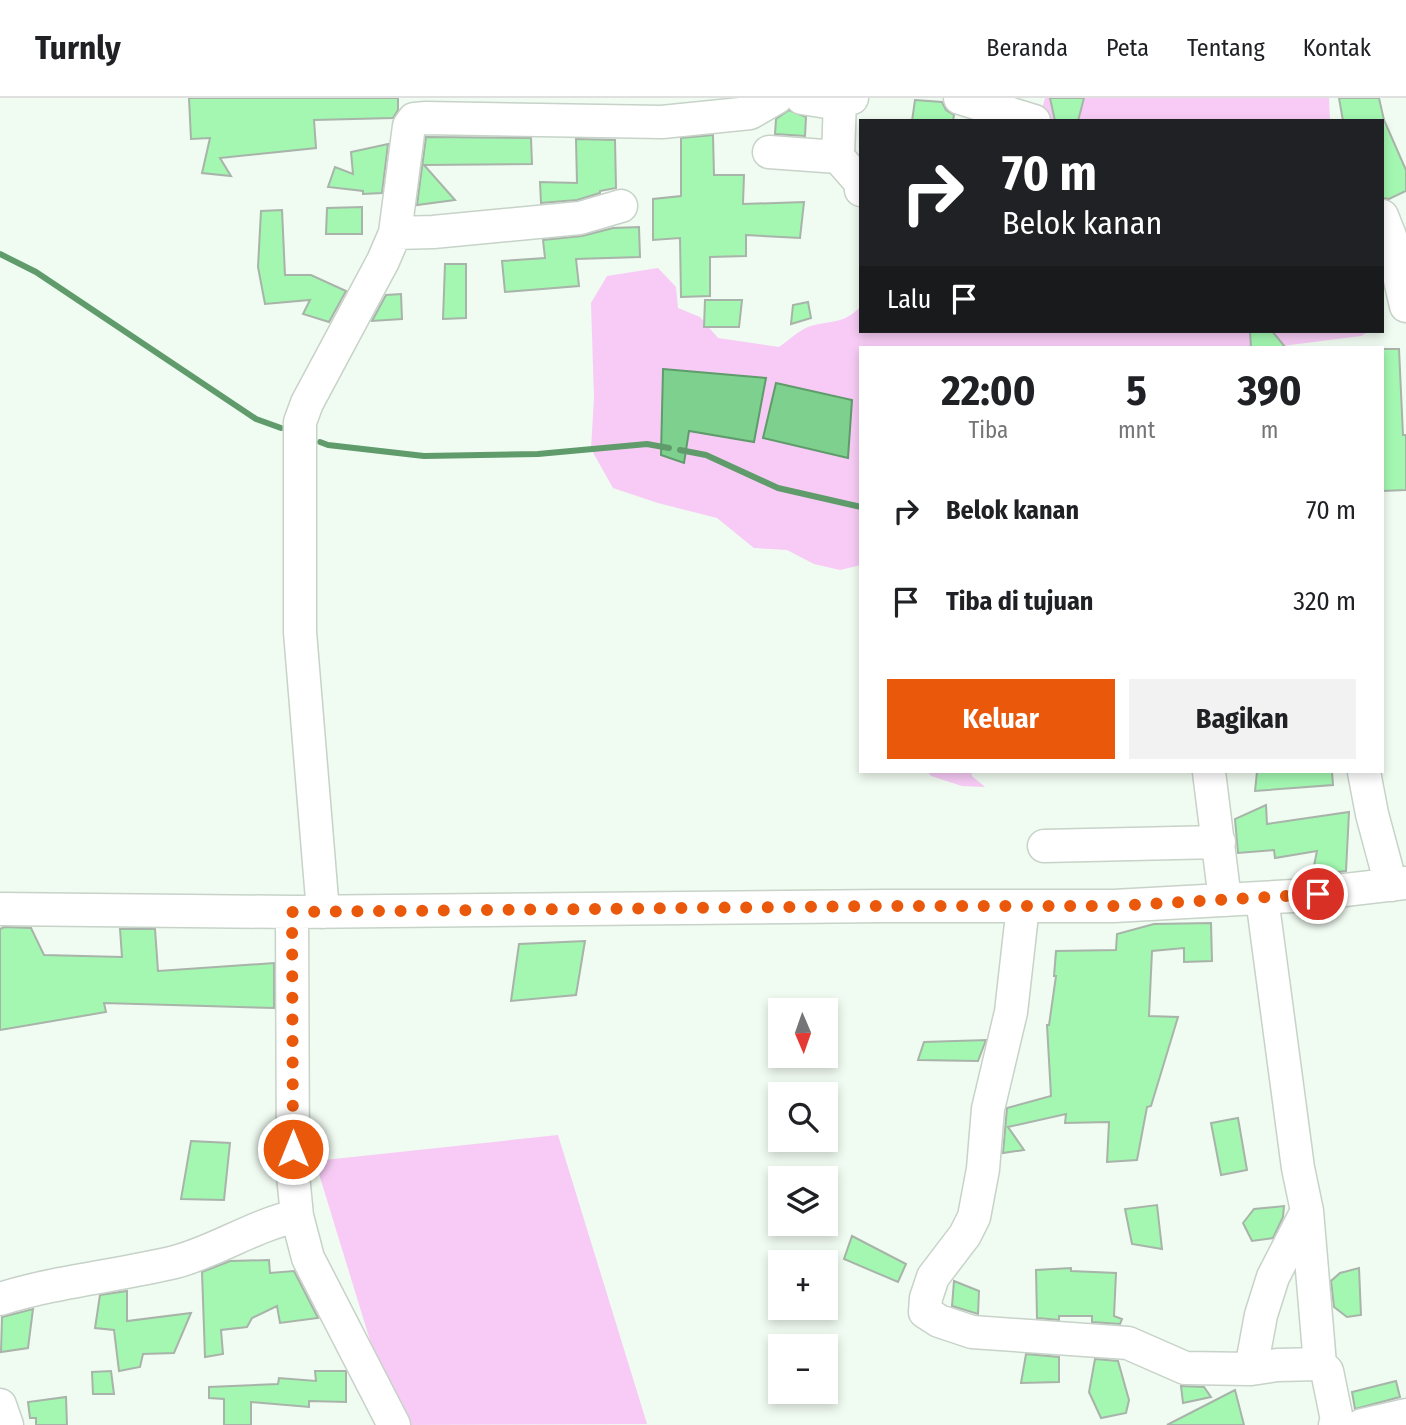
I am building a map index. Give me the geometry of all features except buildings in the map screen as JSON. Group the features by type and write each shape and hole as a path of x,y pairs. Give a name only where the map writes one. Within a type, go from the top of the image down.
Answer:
{"street":[{"path":"323,912 300,629 300,422 307,403 383,261 395,233 408,132 414,119 662,122 750,113 776,98"},
{"path":"802,98 827,102 846,99 838,157"},
{"path":"956,119 959,98 1027,119"},
{"path":"769,152 838,157 859,181"},
{"path":"395,233 580,218 621,206"},
{"path":"1384,221 1406,306"},
{"path":"1209,773 1225,900"},
{"path":"0,909 323,912 1114,906 1262,898 1399,884 1372,814 1364,773"},
{"path":"1044,846 1219,842"},
{"path":"1262,898 1298,1168 1307,1211 1320,1364 1327,1371 1345,1424 1406,1415"},
{"path":"1023,906 1011,1012 988,1110 983,1169 974,1217 965,1235 933,1277 926,1297 925,1312 939,1321 972,1332 1128,1343 1185,1368 1251,1369 1277,1364 1320,1364"},
{"path":"292,912 293,1175 297,1216 308,1258 394,1425"},
{"path":"1251,1369 1273,1278 1307,1211"},
{"path":"0,1299 69,1282 173,1262 200,1254 274,1221 297,1216"},
{"path":"0,1405 7,1425"}],"shaded area":[{"path":"1045,98 1329,98 1330,119 1040,119"},
{"path":"658,268 676,287 678,308 700,317 718,338 779,347 804,329 842,319 859,308 859,333 1366,333 1361,336 1282,346 859,346 859,565 840,570 814,564 787,550 754,548 717,518 613,488 591,449 594,398 591,303 607,276"},
{"path":"663,369 766,378 754,442 689,431 684,463 661,455"},
{"path":"776,383 852,400 848,458 763,438"},
{"path":"929,773 971,773 985,787 962,786"},
{"path":"558,1135 647,1424 396,1425 315,1161"}],"waterway":[{"path":"0,254 36,272 256,419 281,428"},
{"path":"320,442 424,456 538,454 647,444 669,448"},
{"path":"680,450 706,455 778,488 859,507"}],"route":[{"path":"293,1149 292,912 1114,906 1318,894"}]}
